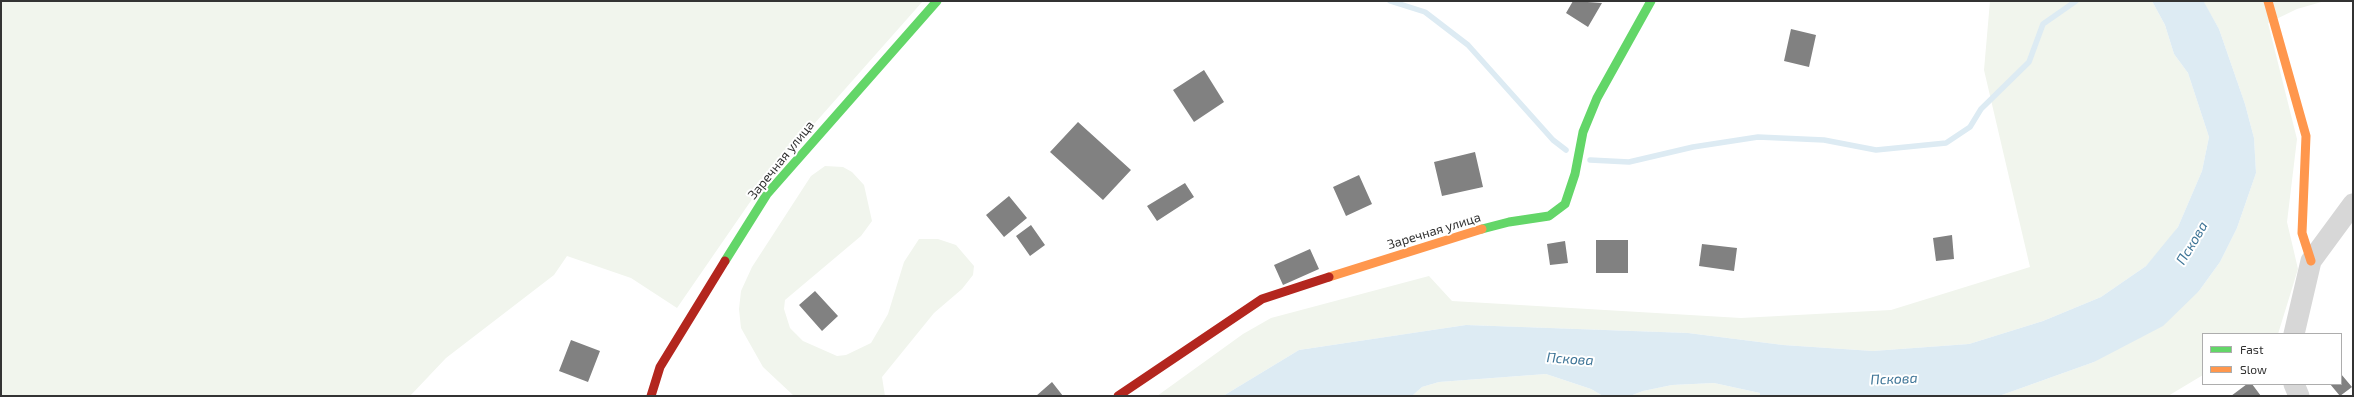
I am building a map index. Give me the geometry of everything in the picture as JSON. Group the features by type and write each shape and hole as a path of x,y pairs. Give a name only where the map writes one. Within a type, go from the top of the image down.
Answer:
{"street":[{"name":"Заречная улица","path":"651,396 660,367 767,194 937,1"},
{"name":"Заречная улица","path":"1118,396 1262,299 1448,238 1509,222 1549,216 1565,204 1575,174 1583,132 1597,98 1651,1"},
{"path":"2268,1 2306,136 2302,233 2311,261"},
{"path":"2294,333 2311,261 2353,204"},
{"path":"2294,385 2299,396"}],"shaded area":[{"path":"1,1 923,1 768,176 677,308 631,278 567,256 554,275 446,358 410,396 1,396"},
{"path":"1990,1 2152,1 2165,25 2174,54 2188,73 2209,137 2202,171 2178,227 2166,244 2146,266 2101,297 2043,321 1969,344 1873,351 1783,345 1688,333 1466,325 1299,350 1223,396 1157,396 1243,334 1271,318 1429,276 1452,301 1741,318 1891,310 2030,267 1984,70"},
{"path":"2203,1 2325,1 2297,9 2268,23 2297,139 2287,222 2298,269 2278,333 2202,333 2202,376 2168,396 1999,396 2094,362 2199,291 2220,262 2237,228 2256,173 2254,138 2245,104 2219,29"},
{"path":"825,166 843,167 852,172 864,185 872,221 861,236 785,300 784,309 790,328 803,341 837,356 846,355 871,343 888,314 904,262 919,239 938,239 956,245 974,266 973,275 962,289 934,313 882,377 885,396 794,396 763,367 741,328 739,309 741,291 752,267 811,176"},
{"path":"1546,374 1591,389 1603,396 1412,396 1422,387 1439,382"},
{"path":"1714,383 1760,393 1760,396 1630,396 1643,391 1672,385"}],"water":[{"name":"Пскова","path":"2152,1 2204,2 2219,29 2245,104 2254,138 2256,173 2237,228 2220,262 2199,291 2163,326 2094,362 1999,396 1760,396 1760,393 1714,383 1672,385 1643,391 1630,396 1603,396 1591,389 1546,374 1439,382 1422,387 1412,396 1223,396 1299,350 1466,325 1688,333 1783,345 1873,351 1969,344 2043,321 2101,297 2146,266 2178,227 2202,171 2209,137 2188,73 2174,54 2165,25"}],"building":[{"path":"1573,1 1602,3 1588,27 1566,13"},
{"path":"1791,29 1816,35 1809,67 1784,61"},
{"path":"1204,70 1224,102 1194,122 1173,90"},
{"path":"1078,122 1131,170 1103,200 1050,152"},
{"path":"1475,152 1483,187 1442,196 1434,162"},
{"path":"1359,175 1372,204 1346,216 1333,187"},
{"path":"1185,183 1194,197 1157,221 1147,206"},
{"path":"1009,196 1027,218 1004,237 986,215"},
{"path":"1031,225 1045,245 1030,256 1016,236"},
{"path":"1952,235 1954,259 1936,261 1933,238"},
{"path":"1596,240 1628,240 1628,273 1596,273"},
{"path":"1565,241 1568,263 1550,265 1547,244"},
{"path":"1702,244 1737,248 1734,271 1699,266"},
{"path":"1310,249 1319,269 1283,285 1274,265"},
{"path":"815,291 838,316 822,331 799,305"},
{"path":"571,340 600,351 588,382 559,371"},
{"path":"2342,375 2352,387 2340,396 2331,385 2342,385"},
{"path":"1052,382 1063,396 1036,396"},
{"path":"2246,385 2253,385 2261,396 2231,396"}],"waterway":[{"path":"1390,1 1425,12 1468,45 1553,140 1566,150"},
{"path":"1590,160 1629,162 1693,147 1758,137 1824,140 1876,150 1946,143 1970,127 1981,109 2029,62 2043,24 2076,1"}],"traffic: fast":[{"path":"725,261 767,194 937,1"},
{"path":"1482,229 1509,222 1549,216 1565,204 1575,174 1583,132 1597,98 1651,1"}],"traffic: slow":[{"path":"2268,1 2306,136 2302,233 2311,261"},
{"path":"1329,277 1482,229"}],"traffic: jam":[{"path":"651,396 660,367 725,261"},
{"path":"1118,396 1262,299 1329,277"}]}
